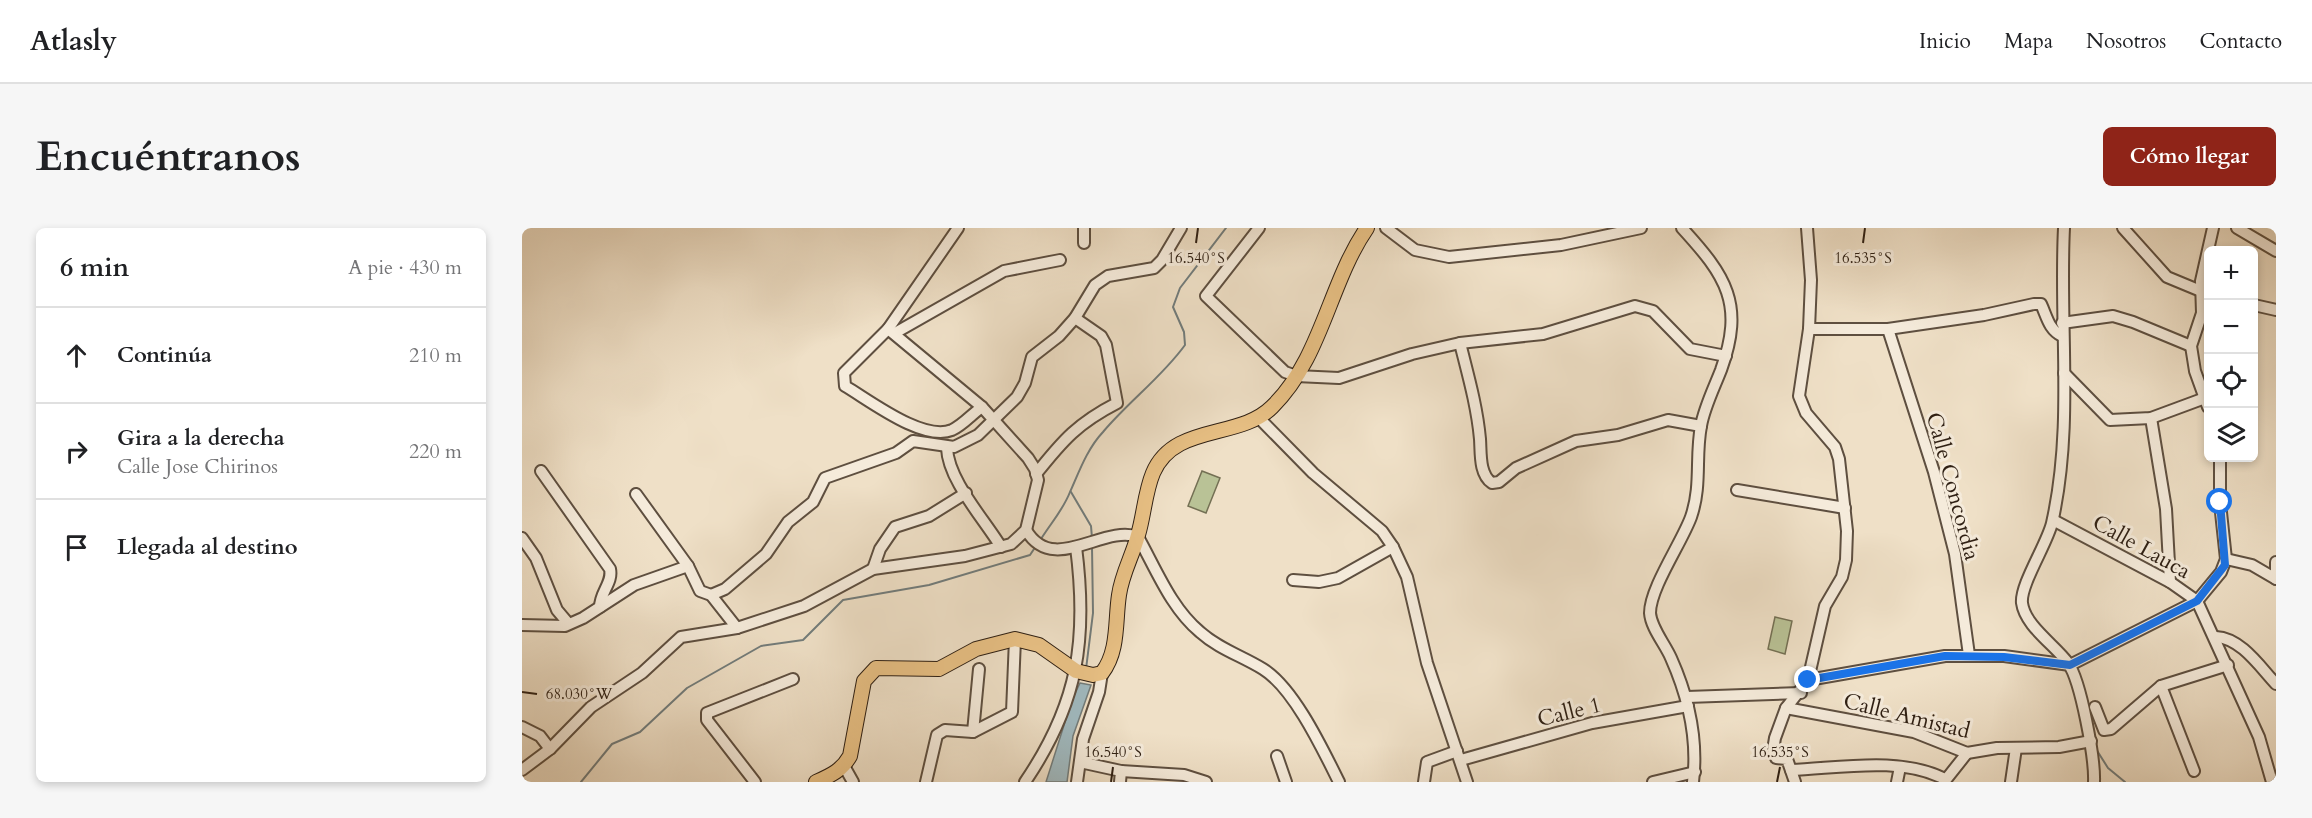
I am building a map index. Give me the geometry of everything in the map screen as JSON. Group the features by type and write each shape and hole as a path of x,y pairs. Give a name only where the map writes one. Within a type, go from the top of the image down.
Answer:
{"main road":[{"path":"816,782 839,774 854,741 861,690 871,672 884,666 939,669 976,649 1015,639 1039,645 1088,673 1109,663 1115,642 1119,594 1126,566 1138,537 1153,474 1162,458 1192,438 1259,417 1272,407 1296,376 1323,324 1348,258 1368,228"}],"street":[{"path":"892,331 958,228"},
{"path":"1084,228 1084,243"},
{"path":"711,595 725,589 766,554 788,522 813,502 825,478 896,453 913,441 930,442 947,448 963,444 995,420 1017,397 1025,383 1032,357 1059,336 1075,318 1095,285 1108,276 1154,268 1162,260 1181,228"},
{"path":"1258,228 1206,296 1285,372 1296,376 1339,378 1412,354 1460,343 1543,334 1635,306 1653,311 1690,349 1726,356"},
{"path":"1386,228 1415,250 1449,257 1561,245 1641,228"},
{"path":"1653,782 1694,777 1694,742 1687,702 1671,657 1653,625 1650,605 1691,517 1698,490 1701,426 1726,356 1731,335 1731,320 1722,276 1682,228"},
{"path":"1795,782 1787,759 1776,758 1773,750 1786,708 1801,693 1808,680 1825,606 1842,577 1846,560 1843,482 1835,447 1806,413 1799,396 1809,329 1811,280 1807,228"},
{"path":"2064,228 2063,446 2053,520 2021,601 2025,614 2070,665 2095,758 2094,782"},
{"path":"2123,228 2167,277 2204,293"},
{"path":"2208,246 2212,228"},
{"path":"2237,228 2254,233 2276,251"},
{"path":"982,407 954,429 948,431 928,429 900,419 845,386 844,373 892,331 1004,271 1060,260"},
{"path":"2204,267 2201,281 2204,289"},
{"path":"2204,395 2195,371 2191,346 2205,300"},
{"path":"1809,329 1888,329 2041,304 2049,324 2056,333 2062,336"},
{"path":"2258,306 2276,310"},
{"path":"2062,323 2113,316 2191,346"},
{"path":"1036,474 1066,436 1091,417 1117,404 1106,345 1094,330 1075,318"},
{"name":"Calle Concordia","path":"1888,329 1934,472 1955,555 1969,655"},
{"path":"522,770 550,748 591,706 642,673 681,637 737,628 804,606 873,569 965,556 1011,544 1026,530 1036,491 1036,474 1028,458 982,407 892,331"},
{"path":"1460,343 1478,409 1482,466 1485,476 1492,483 1499,482 1525,464 1576,441 1618,435 1668,420 1701,426"},
{"path":"2064,373 2110,420 2151,418 2204,404"},
{"path":"1259,417 1313,473 1382,531 1393,547 1407,577 1427,663 1467,782"},
{"path":"2151,418 2167,520 2170,582"},
{"path":"947,448 947,462 1001,547"},
{"path":"1808,680 1930,658 1969,655 2070,665 2197,601 2221,572 2226,559 2220,502 2220,462"},
{"path":"541,471 610,569 611,579 601,595 600,607"},
{"path":"1737,490 1845,508"},
{"path":"873,569 885,540 895,527 929,516 966,493"},
{"path":"636,494 688,566 700,591 711,595 737,628"},
{"name":"Calle Lauca","path":"2053,520 2170,582 2197,601 2216,637 2259,737 2272,782"},
{"path":"1026,530 1032,541 1043,547 1061,550 1126,533 1138,537 1175,604 1200,632 1236,657 1264,670 1298,706 1339,782"},
{"path":"522,538 536,558 557,610 568,623"},
{"path":"1077,782 1083,739 1099,692 1088,673 1082,630 1080,546"},
{"path":"1293,580 1319,582 1338,578 1393,547"},
{"path":"2226,559 2252,565 2276,579"},
{"path":"2276,562 2276,579"},
{"path":"522,625 565,626 583,618 634,585 688,566"},
{"path":"2216,637 2230,639 2239,645 2276,684"},
{"path":"926,782 937,735 945,730 973,732 1008,715 1014,707 1015,639"},
{"path":"2095,707 2104,730 2111,729 2161,686 2228,665"},
{"path":"973,732 979,669"},
{"path":"1025,782 1065,707 1088,673"},
{"path":"755,782 707,720 707,712 793,679"},
{"path":"2161,686 2194,771"},
{"name":"Calle 1","path":"1424,782 1427,762 1592,723 1687,702 1801,693"},
{"name":"Calle Amistad","path":"1786,708 1914,732 1967,753 2016,748 2059,747 2091,741"},
{"path":"522,727 540,736 550,748"},
{"path":"2011,782 2016,748"},
{"path":"1791,770 1871,765 1923,770 1945,780 1967,753"},
{"path":"1277,756 1287,782"},
{"path":"1080,762 1120,776 1184,775 1206,782"},
{"path":"1897,782 1900,767"},
{"path":"839,774 853,782"}],"green space":[{"path":"1202,471 1220,478 1206,513 1188,506"},
{"path":"1775,617 1792,621 1785,654 1768,649"}],"water":[{"path":"1080,683 1091,685 1073,736 1067,782 1046,782 1072,700"}],"waterway":[{"path":"1041,539 1064,505 1097,439 1166,368 1185,345 1184,332 1173,307 1180,288 1226,228"},
{"path":"1071,492 1091,526 1092,538"},
{"path":"581,782 612,744 640,732 687,688 761,646 803,640 843,600 929,585 1030,555 1036,546"},
{"path":"1086,669 1093,613 1092,547"},
{"path":"2096,749 2108,768 2125,782"}],"route":[{"path":"1808,680 1945,656 2004,657 2070,665 2197,601 2225,565 2220,502"}]}
